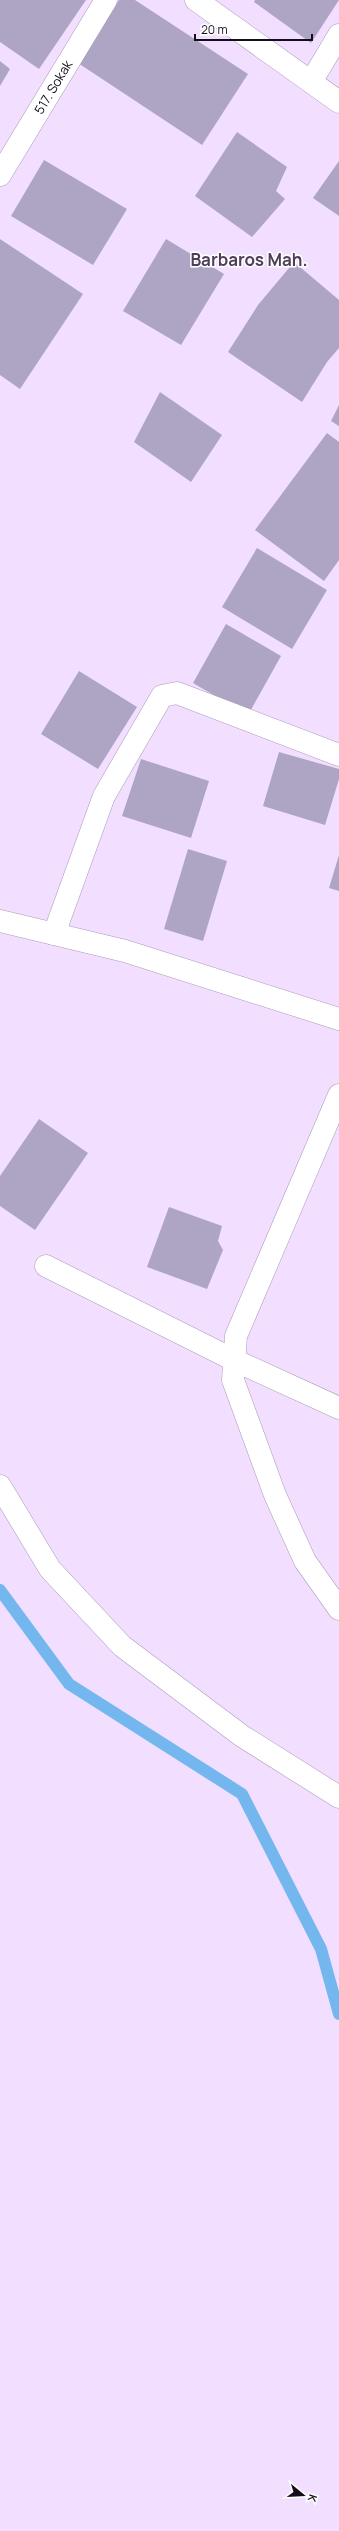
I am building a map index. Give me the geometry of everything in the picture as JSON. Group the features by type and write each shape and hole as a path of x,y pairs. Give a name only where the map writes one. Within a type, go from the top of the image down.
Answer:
{"street":[{"name":"517. Sokak","path":"0,175 106,0"},
{"path":"196,0 339,102"},
{"path":"311,82 339,35"},
{"path":"54,934 104,796 162,696 177,693 339,755"},
{"path":"0,921 125,951 339,1019"},
{"path":"339,1095 236,1336 233,1380 274,1495 305,1561 339,1609"},
{"path":"46,1266 234,1360 339,1408"},
{"path":"2,1490 50,1569 122,1646 242,1736 339,1797"}],"building":[{"path":"0,0 86,0 39,69 0,42"},
{"path":"119,0 135,0 248,74 202,145 78,63"},
{"path":"255,0 339,0 311,43 254,2"},
{"path":"0,61 10,69 0,86"},
{"path":"237,132 287,167 276,191 285,199 252,237 195,196"},
{"path":"44,160 127,209 93,265 11,216"},
{"path":"339,161 339,216 313,198"},
{"path":"0,239 83,294 20,389 0,375"},
{"path":"166,239 224,274 181,345 123,311"},
{"path":"294,262 339,300 339,348 327,362 302,402 228,352 258,305"},
{"path":"160,392 222,435 191,482 134,442"},
{"path":"339,405 339,426 331,421"},
{"path":"327,433 339,442 339,560 324,581 255,530"},
{"path":"257,548 327,590 292,649 222,607"},
{"path":"226,624 281,656 248,715 193,683"},
{"path":"79,671 137,707 98,769 41,734"},
{"path":"279,752 339,769 339,779 325,825 263,806"},
{"path":"141,759 209,781 191,838 122,816"},
{"path":"188,849 227,861 203,941 164,929"},
{"path":"339,855 339,891 329,888"},
{"path":"39,1119 88,1153 35,1230 0,1206 0,1176"},
{"path":"169,1207 222,1226 218,1241 223,1250 207,1289 147,1267"}],"waterway":[{"path":"0,1590 69,1684 242,1794 321,1949 339,2014"}],"district":[{"name":"Barbaros Mah.","path":"249,260"}]}
